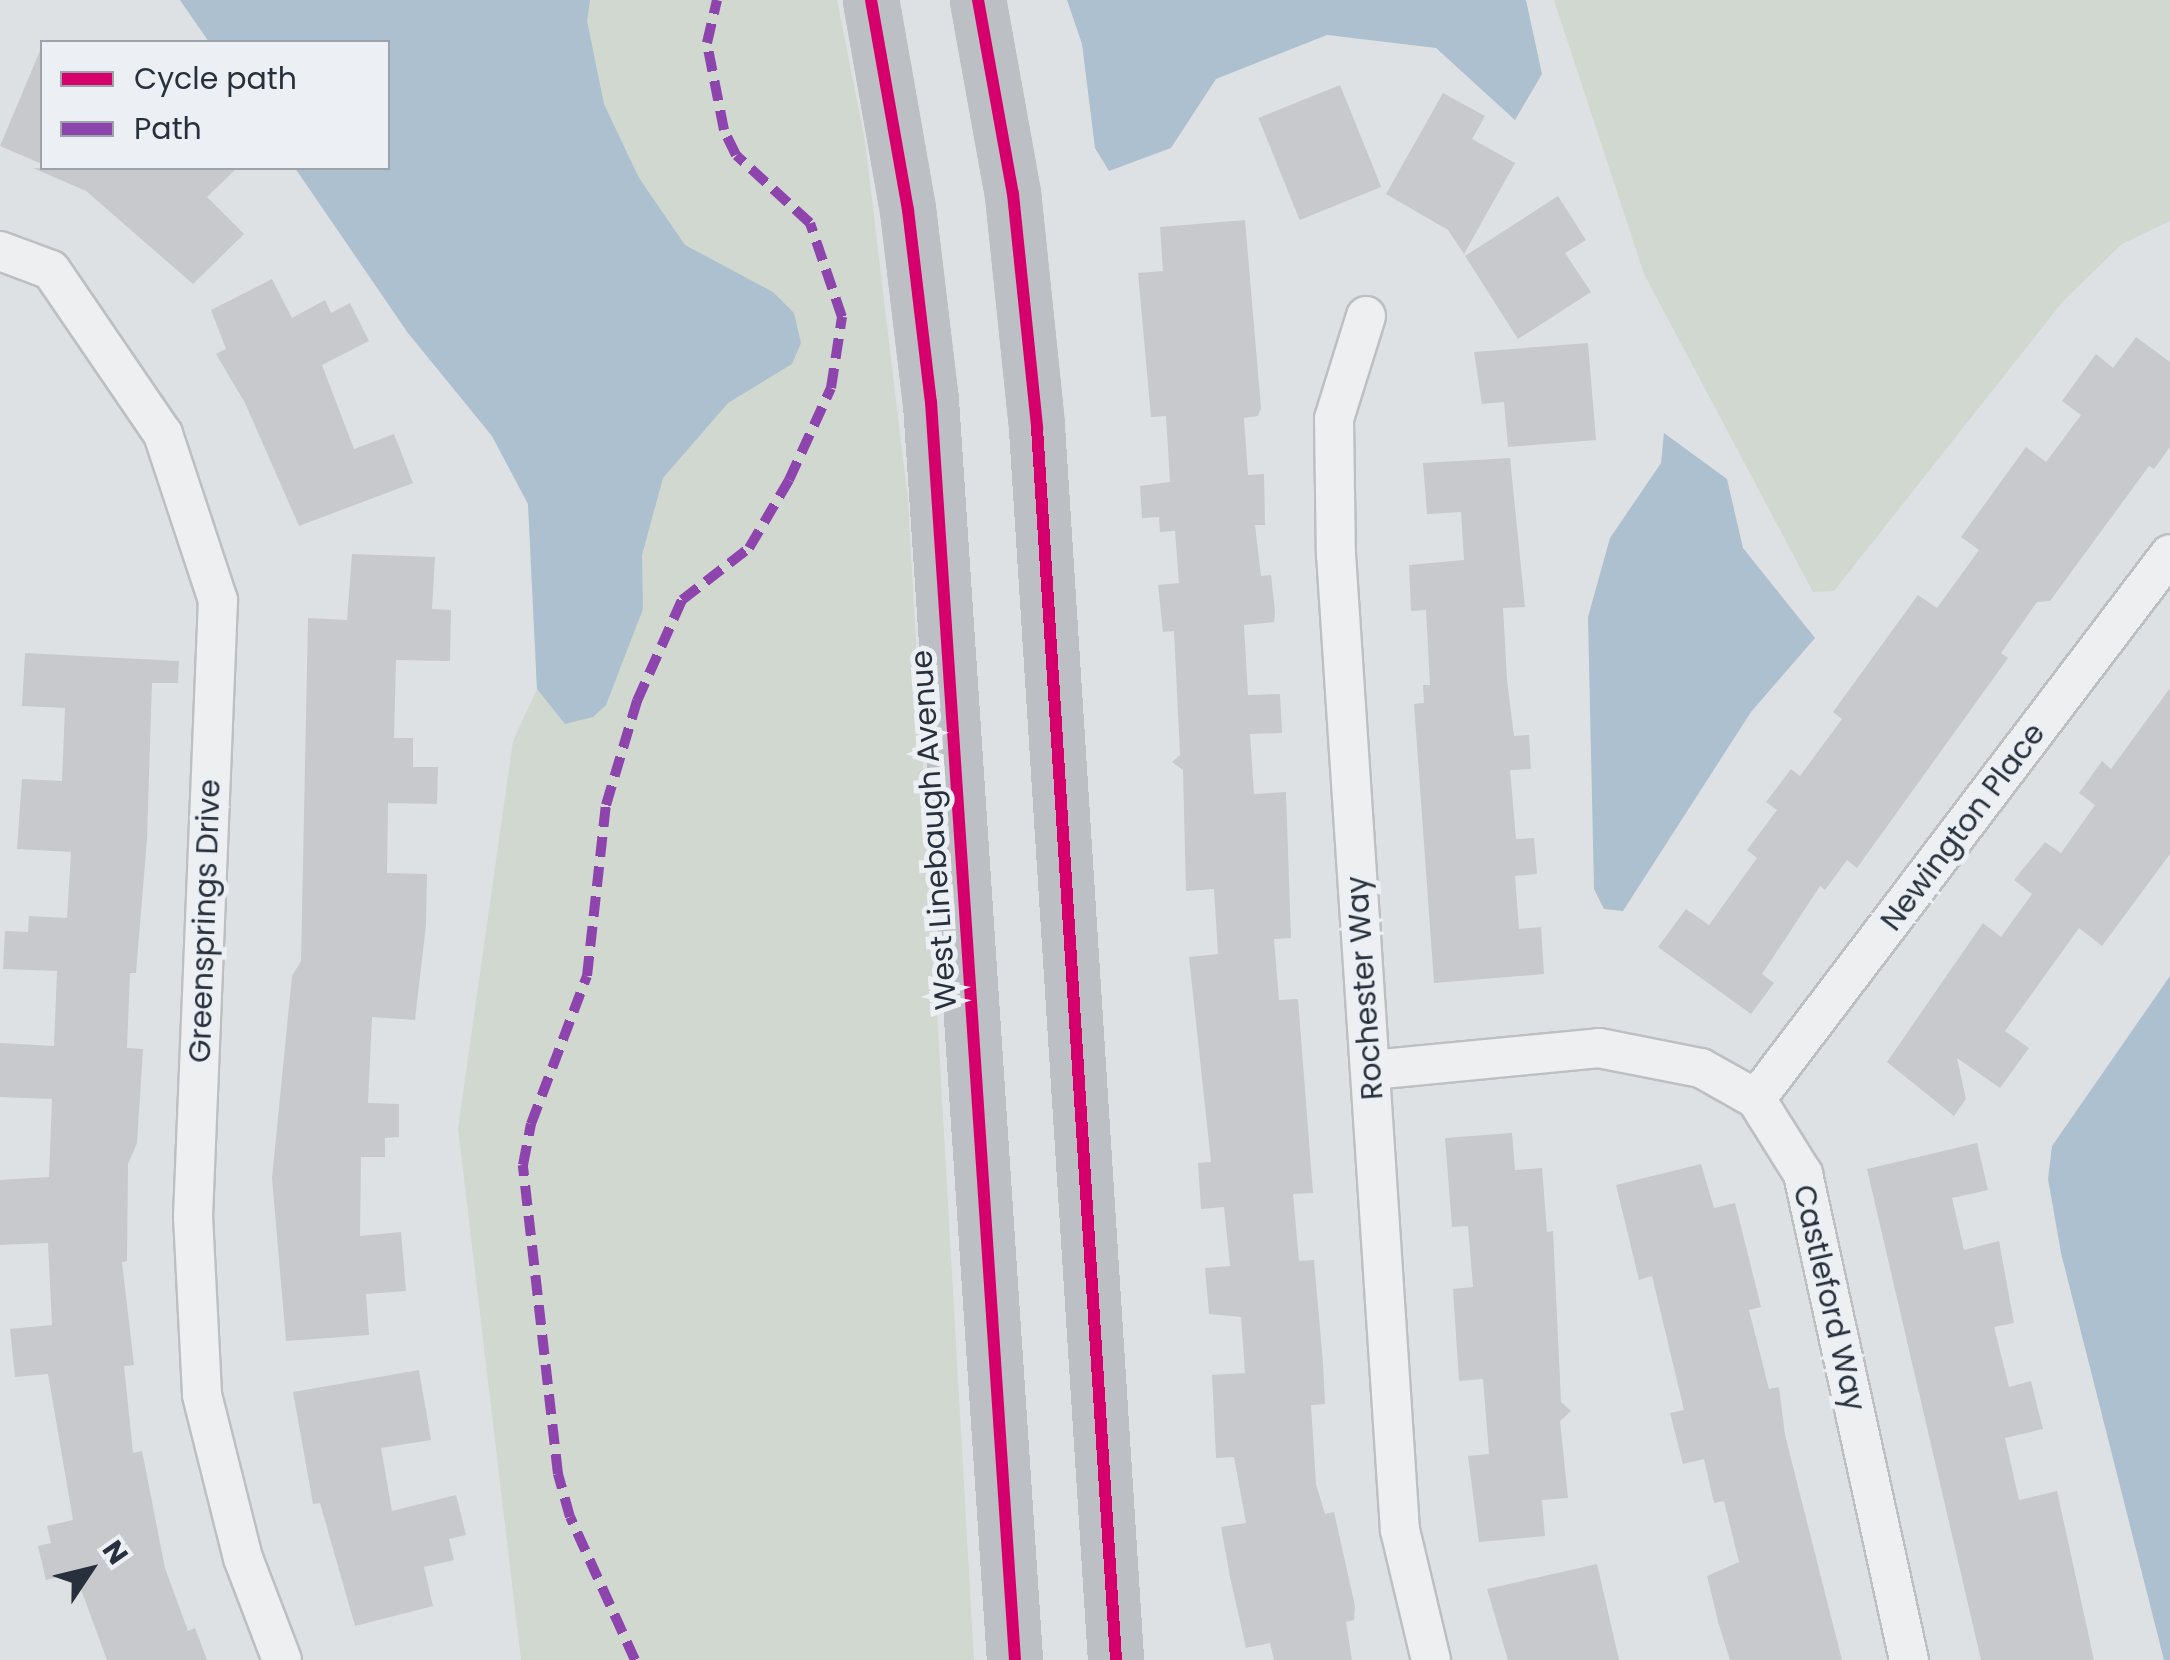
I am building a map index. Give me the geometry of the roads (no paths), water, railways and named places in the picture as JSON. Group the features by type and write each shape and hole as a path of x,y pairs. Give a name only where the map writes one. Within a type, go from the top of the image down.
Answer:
{"main road":[{"name":"West Linebaugh Avenue","path":"870,0 908,210 931,402 1015,1660"},
{"path":"978,0 1012,194 1037,428 1116,1660"}],"street":[{"name":"Greensprings Drive","path":"0,250 51,270 163,434 218,600 194,1216 202,1394 243,1558 282,1660"},
{"name":"Rochester Way","path":"1366,316 1334,419 1336,554 1400,1530 1431,1660"},
{"name":"Newington Place","path":"1756,1099 2170,554"},
{"name":"Castleford Way","path":"1372,1070 1599,1048 1701,1068 1756,1099 1803,1174 1909,1660"}],"water":[{"path":"180,0 590,0 587,21 604,104 639,178 685,245 773,292 794,313 801,343 792,364 728,403 663,478 642,555 643,609 606,705 593,717 565,724 537,689 528,504 492,436 408,333 296,170 390,170 390,40 208,40"},
{"path":"1067,0 1526,0 1542,74 1515,120 1436,48 1327,35 1216,79 1171,148 1109,171 1095,148 1082,44"},
{"path":"1664,433 1727,479 1743,548 1815,638 1751,712 1623,911 1604,909 1594,889 1588,617 1610,538 1661,463"},
{"path":"2170,976 2170,1660 2164,1660 2061,1253 2048,1179 2052,1146"}]}
